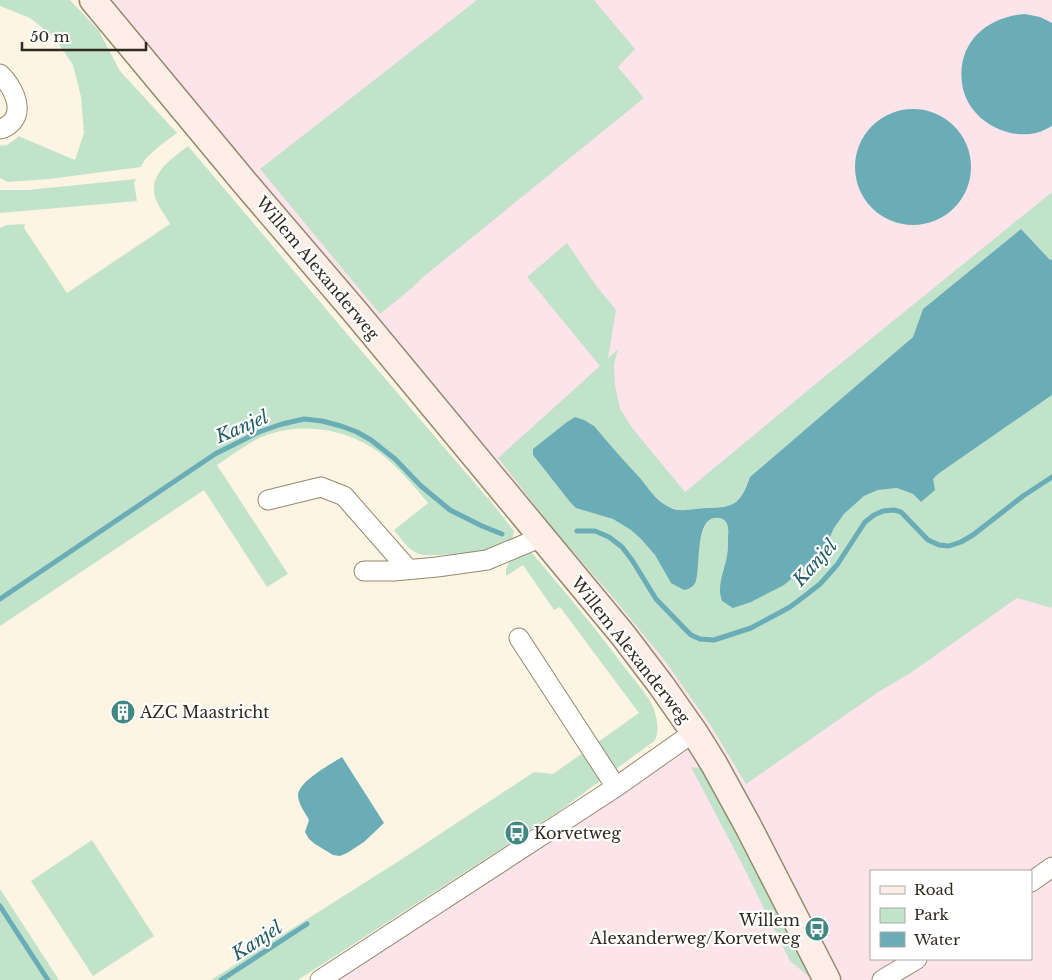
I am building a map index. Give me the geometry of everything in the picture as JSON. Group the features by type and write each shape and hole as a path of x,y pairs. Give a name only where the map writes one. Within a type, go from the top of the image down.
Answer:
{"street":[{"name":"Willem Alexanderweg","path":"93,0 624,635 694,732 733,796 827,980"},
{"path":"0,74 14,92 16,100 15,117 11,124 0,129"},
{"path":"268,500 321,487 344,496 408,569"},
{"path":"364,571 394,571 488,560 542,537"},
{"path":"519,638 616,788"},
{"path":"320,980 616,788 694,732"},
{"path":"1032,881 1052,868"},
{"path":"882,980 915,960"}],"shaded area":[{"path":"110,0 1052,0 1052,980 318,980 709,735 633,630"}],"green space":[{"path":"0,0 70,0 99,31 120,71 177,133 152,153 143,162 141,167 49,179 8,182 0,178 0,146 7,145 18,136 75,160 84,133 81,97 73,65 55,38 30,18 0,6"},
{"path":"477,0 594,0 635,49 618,67 644,98 380,314 260,169"},
{"path":"188,146 496,508 514,531 513,536 506,545 496,549 437,555 418,553 406,545 394,530 428,503 393,464 368,445 341,434 313,429 284,430 263,436 217,465 288,574 267,587 204,490 0,626 0,228 6,225 25,224 24,228 67,293 170,224 156,200 154,184 165,165"},
{"path":"136,179 134,183 137,201 0,213 0,190 28,190"},
{"path":"1052,192 1052,259 1050,260 1021,229 923,309 913,337 750,477 741,498 733,505 684,511 667,507 655,496 533,449 533,455 570,502 576,507 613,519 631,530 655,555 671,583 699,541 707,522 710,519 720,518 724,520 728,528 727,553 784,585 812,562 825,548 834,528 844,514 864,496 878,490 897,488 913,494 921,502 933,479 938,474 1052,395 1052,608 1017,598 912,672 880,691 746,784 711,726 665,661 554,530 498,458 600,366 527,277 567,243 595,284 616,310 608,358 618,349 614,364 615,385 620,409 633,429 685,492"},
{"path":"529,552 533,554 578,608 647,696 657,721 657,733 654,741 558,812 298,980 211,980 402,859 534,772 553,774 639,713 560,607 554,610 523,565 506,576 506,569 510,560"},
{"path":"691,767 700,768 708,775 813,980 790,961"},
{"path":"92,840 154,936 93,976 31,881"},
{"path":"0,889 59,980 0,980"}],"water":[{"path":"1025,14 1040,17 1052,23 1052,126 1036,133 1019,134 998,129 988,124 972,109 963,89 961,74 963,60 975,36 997,21 1010,16"},
{"path":"913,109 935,114 954,126 966,145 971,167 966,189 954,208 935,220 913,225 891,220 872,208 860,189 855,167 860,145 872,126 891,114"},
{"path":"1021,229 1050,260 1052,259 1052,395 938,474 933,479 935,490 921,502 913,494 897,488 878,490 864,496 844,514 834,528 825,548 812,562 784,585 751,602 733,608 722,601 720,586 727,556 728,533 728,527 724,520 719,518 711,519 706,524 700,543 696,581 692,587 684,590 671,583 655,555 631,530 613,519 576,508 533,455 533,449 575,417 594,426 652,494 667,506 682,510 717,508 731,505 740,498 750,477 913,337 923,309"},
{"path":"342,757 384,823 364,842 340,856 333,855 309,839 305,832 309,820 300,805 298,795 309,779"}],"waterway":[{"name":"Kanjel","path":"0,599 215,454 259,432 304,419 341,426 371,440 395,459 421,486 450,510 502,534"},
{"name":"Kanjel","path":"577,531 595,531 609,537 622,547 656,599 685,629 691,635 700,639 714,640 751,628 790,607 806,595 820,584 837,565 865,522 874,515 883,511 894,510 901,512 928,540 939,545 949,546 973,535 1023,496 1052,477"},
{"name":"Kanjel","path":"0,906 48,980"},
{"name":"Kanjel","path":"221,980 307,924"}],"place":[{"name":"AZC Maastricht","path":"123,712"},
{"name":"Korvetweg","path":"517,833"},
{"name":"Willem Alexanderweg/Korvetweg","path":"817,929"}]}
